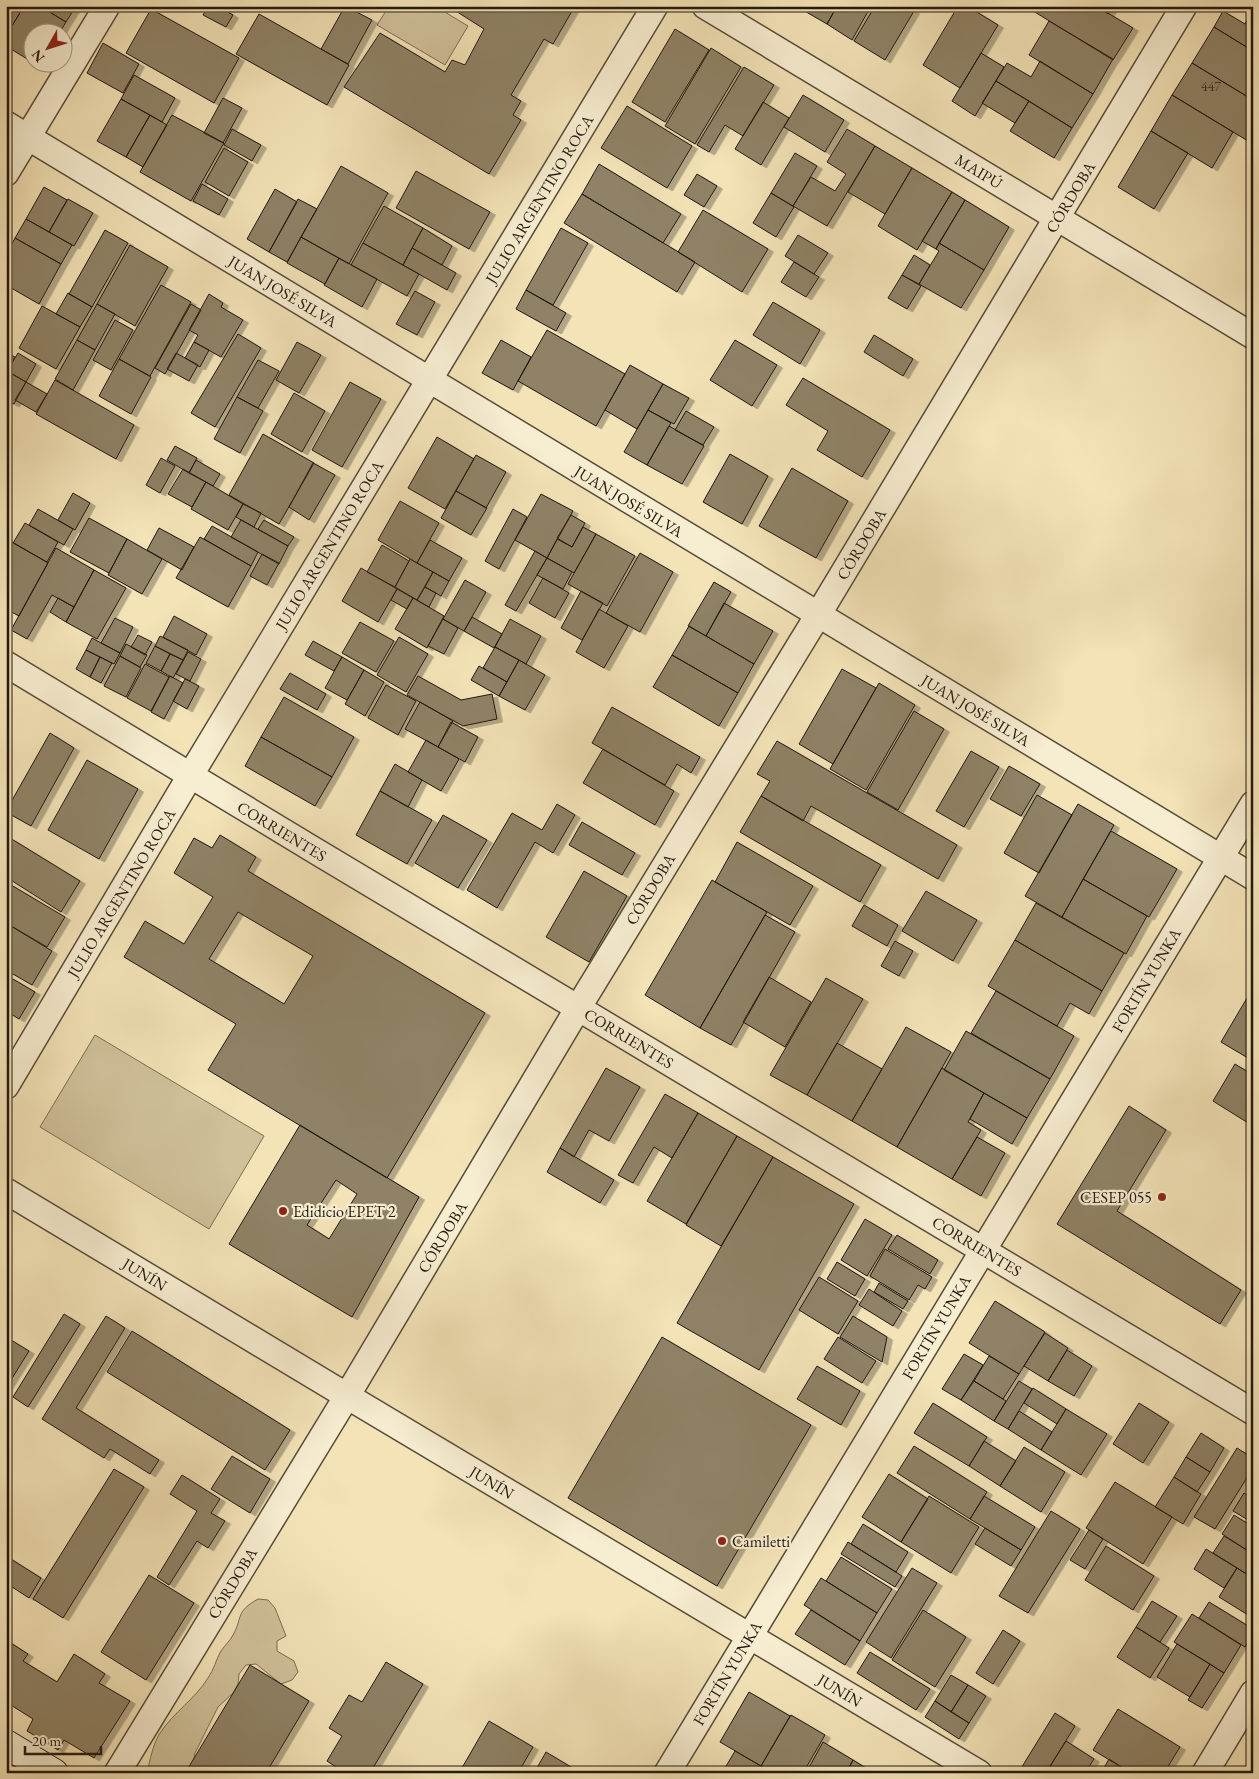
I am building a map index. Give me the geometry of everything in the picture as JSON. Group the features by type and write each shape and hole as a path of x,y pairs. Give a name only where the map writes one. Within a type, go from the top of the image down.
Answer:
{"main road":[{"path":"6,1744 54,1773"}],"street":[{"path":"6,173 107,6"},
{"name":"JULIO ARGENTINO ROCA","path":"6,1086 190,776 656,6"},
{"name":"MAIPÚ","path":"705,6 1253,336"},
{"name":"CÓRDOBA","path":"117,1773 347,1396 578,1008 818,615 1184,6"},
{"name":"JUAN JOSÉ SILVA","path":"6,124 1253,877"},
{"name":"CORRIENTES","path":"6,664 1253,1412"},
{"name":"FORTÍN YUNKA","path":"667,1773 1253,804"},
{"name":"JUNÍN","path":"6,1191 978,1773"},
{"path":"1205,1773 1253,1693"}],"shaded area":[{"path":"389,6 435,6 468,26 445,65 377,25"},
{"path":"95,1035 264,1136 209,1229 40,1127"},
{"path":"258,1599 268,1600 275,1608 286,1636 277,1641 277,1651 294,1661 298,1672 292,1680 281,1684 256,1664 246,1665 239,1674 238,1684 233,1693 218,1707 186,1773 147,1773 160,1733 203,1686 212,1672 221,1651 233,1635 243,1611"}],"building":[{"path":"6,6 24,6 6,36"},
{"path":"24,6 40,6 66,22 22,22 22,56 6,46 6,36"},
{"path":"40,6 76,6 66,22"},
{"path":"208,6 218,6 233,15 226,27 203,15"},
{"path":"345,6 372,20 348,64 321,49"},
{"path":"448,6 575,6 553,44 544,39 511,95 521,101 513,115 521,120 489,174 344,87 380,33 445,72 452,60 465,65 484,29"},
{"path":"796,6 837,6 827,24"},
{"path":"837,6 871,6 852,40 827,24"},
{"path":"875,6 907,6 914,11 885,60 854,41"},
{"path":"958,6 967,6 998,25 960,88 923,65"},
{"path":"1025,6 1096,6 1133,28 1113,60"},
{"path":"1096,6 1113,6 1108,14"},
{"path":"151,9 239,58 214,103 126,53"},
{"path":"1253,10 1253,51 1214,27 1223,11 1245,24"},
{"path":"259,14 349,65 327,105 236,54"},
{"path":"1049,21 1113,59 1093,94 1029,55"},
{"path":"1214,27 1253,51 1253,100 1192,63"},
{"path":"675,29 709,50 665,122 632,102"},
{"path":"103,43 139,64 123,93 87,73"},
{"path":"711,48 741,67 695,144 665,126"},
{"path":"981,53 1004,67 975,116 952,101"},
{"path":"1040,61 1093,94 1072,128 996,81 1007,63 1031,77"},
{"path":"1192,63 1253,100 1253,134 1248,141 1172,95"},
{"path":"744,67 774,85 743,136 725,125 709,152 697,145"},
{"path":"134,75 175,98 162,122 121,99"},
{"path":"996,81 1029,101 1015,123 982,103"},
{"path":"803,95 844,120 825,152 784,127"},
{"path":"1172,95 1233,132 1212,168 1151,131"},
{"path":"223,98 242,108 223,143 204,133"},
{"path":"121,99 150,115 126,157 97,141"},
{"path":"1029,101 1072,128 1054,158 1010,131"},
{"path":"763,102 789,118 761,165 735,149"},
{"path":"627,106 692,146 667,188 601,148"},
{"path":"150,115 167,125 143,167 126,157"},
{"path":"172,115 224,143 191,201 140,172"},
{"path":"232,129 261,145 252,161 224,145"},
{"path":"847,129 875,146 827,226 793,206 811,177 835,191 846,174 827,162"},
{"path":"1151,131 1188,153 1154,209 1118,187"},
{"path":"875,146 912,168 885,214 848,192"},
{"path":"224,148 248,162 229,196 205,182"},
{"path":"795,153 817,166 793,206 771,193"},
{"path":"599,164 681,214 663,243 582,194"},
{"path":"341,166 388,193 349,264 301,237"},
{"path":"912,168 952,192 917,250 878,226"},
{"path":"416,171 490,212 469,249 396,208"},
{"path":"697,174 717,186 704,207 684,195"},
{"path":"202,184 228,199 219,215 193,201"},
{"path":"44,187 67,200 49,232 26,219"},
{"path":"275,189 297,202 269,252 247,239"},
{"path":"952,192 965,200 936,249 922,241"},
{"path":"771,193 794,207 776,237 753,223"},
{"path":"582,194 695,262 677,292 564,223"},
{"path":"68,199 93,213 74,246 49,232"},
{"path":"298,199 317,209 287,262 269,252"},
{"path":"965,200 1009,227 984,270 939,243"},
{"path":"384,206 423,228 403,265 363,243"},
{"path":"703,210 768,249 742,292 678,252"},
{"path":"26,219 72,245 61,264 15,238"},
{"path":"423,228 452,246 442,265 412,248"},
{"path":"561,228 588,243 553,305 526,290"},
{"path":"105,230 128,243 92,307 69,294"},
{"path":"798,235 828,253 814,274 785,256"},
{"path":"301,237 339,258 325,284 287,263"},
{"path":"15,238 61,264 39,304 6,285 6,255"},
{"path":"363,243 419,274 407,296 351,265"},
{"path":"939,243 984,270 961,308 919,284 939,251 936,249"},
{"path":"130,245 168,267 135,326 97,304"},
{"path":"412,248 456,273 447,290 403,265"},
{"path":"914,255 930,265 919,284 902,275"},
{"path":"339,258 377,279 362,307 324,285"},
{"path":"794,262 819,277 806,297 781,282"},
{"path":"902,275 921,286 907,309 888,298"},
{"path":"161,285 191,302 150,376 119,359"},
{"path":"526,290 566,313 556,331 516,309"},
{"path":"415,291 435,302 417,335 396,324"},
{"path":"68,293 92,307 80,327 56,314"},
{"path":"209,294 223,303 221,307 243,320 221,357 194,342 198,335 189,330"},
{"path":"773,302 820,330 800,364 753,335"},
{"path":"97,304 115,314 95,350 77,340"},
{"path":"191,304 201,310 165,374 155,368"},
{"path":"42,306 80,327 56,369 19,348"},
{"path":"115,320 133,330 111,370 93,360"},
{"path":"547,330 625,374 596,426 518,381"},
{"path":"238,334 261,348 215,427 191,413"},
{"path":"874,335 913,359 903,376 864,352"},
{"path":"77,340 95,350 73,390 55,379"},
{"path":"501,340 531,357 513,390 482,373"},
{"path":"735,340 777,365 752,406 710,380"},
{"path":"194,342 209,350 200,367 185,358"},
{"path":"297,342 321,355 299,393 276,380"},
{"path":"6,353 15,357 6,373"},
{"path":"18,353 36,364 26,382 7,371"},
{"path":"176,353 198,365 189,381 167,369"},
{"path":"119,359 151,377 131,414 99,396"},
{"path":"258,360 279,371 258,408 237,397"},
{"path":"630,365 663,384 637,429 605,410"},
{"path":"7,371 26,382 14,404 6,400"},
{"path":"803,378 890,430 862,477 817,450 828,431 786,405"},
{"path":"55,380 134,425 116,459 36,414"},
{"path":"26,382 47,394 36,412 15,400"},
{"path":"350,382 381,399 342,467 312,450"},
{"path":"663,384 689,398 674,424 648,410"},
{"path":"294,393 325,411 302,452 271,434"},
{"path":"237,397 263,411 240,453 214,439"},
{"path":"648,410 671,423 647,465 624,452"},
{"path":"686,411 714,427 703,445 675,430"},
{"path":"669,426 704,446 682,484 647,465"},
{"path":"263,434 314,463 279,524 229,495"},
{"path":"437,437 474,459 445,509 408,488"},
{"path":"175,446 197,458 189,473 167,460"},
{"path":"730,454 768,476 742,524 703,502"},
{"path":"476,455 506,472 486,508 456,491"},
{"path":"161,458 175,466 160,493 146,485"},
{"path":"196,460 220,474 213,486 189,473"},
{"path":"313,463 335,475 309,520 289,507"},
{"path":"792,468 848,501 816,558 759,526"},
{"path":"183,469 206,482 192,507 168,494"},
{"path":"206,482 243,504 228,530 191,509"},
{"path":"456,491 487,508 471,535 441,518"},
{"path":"73,493 90,503 75,530 58,520"},
{"path":"541,494 573,511 547,558 515,540"},
{"path":"400,501 439,523 417,563 378,540"},
{"path":"243,504 261,513 254,527 236,517"},
{"path":"38,509 73,529 64,545 29,525"},
{"path":"513,509 527,517 499,569 485,561"},
{"path":"571,515 585,523 572,547 557,538"},
{"path":"89,518 127,539 109,573 70,552"},
{"path":"241,520 288,546 279,564 231,537"},
{"path":"264,520 294,537 288,546 258,529"},
{"path":"25,523 58,542 47,562 13,543"},
{"path":"212,526 258,552 251,566 204,539"},
{"path":"583,527 596,534 574,573 547,558 557,539 572,547"},
{"path":"159,528 194,547 182,570 147,550"},
{"path":"596,534 635,556 607,606 568,584"},
{"path":"200,537 251,566 228,607 176,578"},
{"path":"127,539 162,559 142,594 108,575"},
{"path":"9,540 48,563 19,616 6,609 6,545"},
{"path":"430,540 462,558 449,581 417,563"},
{"path":"382,545 409,561 395,587 367,572"},
{"path":"56,548 94,570 74,607 52,595 27,639 11,630"},
{"path":"535,551 547,558 516,611 505,605"},
{"path":"640,553 673,572 640,632 606,613"},
{"path":"262,554 279,563 267,585 250,576"},
{"path":"547,558 572,572 563,589 537,575"},
{"path":"410,559 433,572 417,600 395,587"},
{"path":"361,568 397,589 378,622 342,601"},
{"path":"94,570 126,588 97,639 66,622"},
{"path":"433,572 449,581 441,596 425,587"},
{"path":"543,578 569,593 555,618 529,603"},
{"path":"465,580 486,592 464,631 443,619"},
{"path":"714,582 731,592 706,636 688,626"},
{"path":"425,587 436,593 429,607 417,600"},
{"path":"397,589 413,598 407,609 391,600"},
{"path":"581,591 603,603 582,640 561,628"},
{"path":"58,598 74,607 66,622 50,612"},
{"path":"413,598 444,616 427,648 395,629"},
{"path":"724,603 773,631 754,664 706,636"},
{"path":"599,609 628,626 604,668 576,652"},
{"path":"174,616 207,634 196,655 163,637"},
{"path":"472,617 502,634 494,648 464,631"},
{"path":"115,618 133,627 120,653 101,643"},
{"path":"443,619 458,628 444,654 428,646"},
{"path":"510,619 541,636 526,664 495,647"},
{"path":"360,622 394,641 376,672 342,653"},
{"path":"689,626 754,664 738,693 672,655"},
{"path":"138,635 152,642 145,655 131,647"},
{"path":"160,636 188,650 183,660 155,646"},
{"path":"399,637 428,654 406,692 377,675"},
{"path":"92,638 120,653 114,664 86,650"},
{"path":"313,641 342,657 334,671 305,655"},
{"path":"126,644 147,655 140,667 120,656"},
{"path":"155,646 170,654 161,671 146,663"},
{"path":"495,647 519,660 507,682 483,668"},
{"path":"86,650 100,657 90,677 76,669"},
{"path":"188,652 201,659 190,681 176,674"},
{"path":"170,654 183,660 173,678 161,671"},
{"path":"672,655 738,693 719,726 653,687"},
{"path":"120,656 141,668 126,697 104,686"},
{"path":"100,657 112,663 101,683 90,677"},
{"path":"342,657 364,670 347,700 325,688"},
{"path":"519,660 545,675 525,710 499,696"},
{"path":"145,664 169,677 151,711 127,698"},
{"path":"479,666 507,682 499,696 471,680"},
{"path":"842,669 876,688 833,764 799,744"},
{"path":"364,670 384,682 365,716 345,704"},
{"path":"290,673 326,694 317,710 280,689"},
{"path":"170,676 183,683 164,719 151,712"},
{"path":"418,676 461,700 492,694 497,719 463,726 407,695"},
{"path":"185,679 199,686 187,709 173,701"},
{"path":"879,683 915,705 866,790 830,769"},
{"path":"386,685 416,701 398,735 368,718"},
{"path":"284,697 354,737 332,777 261,737"},
{"path":"420,702 453,721 438,747 405,729"},
{"path":"612,707 700,757 691,773 677,764 665,785 592,743"},
{"path":"914,711 944,729 898,810 867,792"},
{"path":"451,722 478,737 465,762 438,747"},
{"path":"50,733 74,748 31,826 6,811"},
{"path":"261,737 332,777 315,806 245,766"},
{"path":"426,740 459,759 441,791 408,772"},
{"path":"777,741 957,845 938,879 811,806 803,821 761,796 770,781 757,774"},
{"path":"603,749 674,791 655,825 583,783"},
{"path":"971,751 999,767 964,827 936,811"},
{"path":"87,760 138,789 99,859 48,830"},
{"path":"395,764 422,780 408,807 380,791"},
{"path":"1009,766 1040,784 1021,816 990,799"},
{"path":"380,791 432,820 407,864 356,835"},
{"path":"1037,795 1072,815 1039,873 1004,853"},
{"path":"761,796 881,865 860,902 740,832"},
{"path":"557,804 575,815 553,853 535,842 497,908 467,890 512,813 542,830"},
{"path":"1078,804 1114,825 1062,917 1025,896"},
{"path":"443,815 487,840 458,888 415,863"},
{"path":"582,822 635,853 622,875 569,845"},
{"path":"1111,831 1177,869 1149,917 1083,879"},
{"path":"220,835 256,857 248,871 485,1013 387,1178 208,1070 236,1024 124,957 145,921 184,944 213,897 174,873 194,838 212,848","holes":["238,912 313,956 284,1004 209,959"]},
{"path":"10,838 80,881 61,912 6,877 6,844"},
{"path":"737,842 813,886 790,925 715,882"},
{"path":"584,871 627,896 589,962 546,937"},
{"path":"1083,879 1147,916 1126,954 1062,917"},
{"path":"712,880 767,912 700,1028 645,995"},
{"path":"6,882 65,917 47,947 6,923"},
{"path":"926,891 977,920 953,961 902,931"},
{"path":"1036,903 1124,953 1102,991 1015,940"},
{"path":"864,905 898,925 887,946 852,926"},
{"path":"765,915 795,932 731,1045 700,1028"},
{"path":"6,923 52,951 32,985 6,970"},
{"path":"1015,940 1102,991 1089,1014 1070,1003 1057,1026 988,986"},
{"path":"895,941 913,951 899,976 881,966"},
{"path":"6,975 35,992 19,1019 6,1011"},
{"path":"769,977 811,1002 785,1047 743,1022"},
{"path":"826,978 863,999 807,1095 770,1075"},
{"path":"996,991 1074,1036 1050,1079 971,1033"},
{"path":"1247,998 1253,1001 1253,1061 1221,1042"},
{"path":"906,1027 951,1052 897,1147 852,1121"},
{"path":"966,1031 1050,1079 1027,1118 944,1070"},
{"path":"837,1043 882,1069 852,1121 807,1095"},
{"path":"1235,1064 1253,1075 1253,1126 1213,1101"},
{"path":"606,1068 640,1087 609,1141 589,1130 574,1157 560,1148"},
{"path":"942,1068 984,1093 968,1122 981,1130 952,1179 897,1147"},
{"path":"984,1093 1027,1118 1012,1144 970,1119"},
{"path":"665,1094 698,1113 672,1158 654,1147 633,1183 618,1175"},
{"path":"1129,1106 1166,1130 1117,1211 1241,1290 1220,1324 1057,1224"},
{"path":"698,1113 737,1136 686,1224 647,1201"},
{"name":"Edidicio EPET 2","path":"300,1125 419,1197 352,1317 229,1244","holes":["336,1180 357,1194 329,1239 307,1225"]},
{"path":"737,1136 773,1157 721,1246 686,1225"},
{"path":"977,1137 1005,1153 981,1196 952,1179"},
{"path":"560,1148 614,1180 600,1203 547,1172"},
{"path":"773,1157 854,1204 759,1370 677,1323"},
{"path":"865,1219 892,1235 867,1276 841,1260"},
{"path":"897,1235 938,1260 930,1274 888,1249"},
{"path":"885,1249 932,1277 925,1289 918,1285 909,1300 870,1276"},
{"path":"837,1262 865,1279 855,1296 827,1279"},
{"path":"819,1277 858,1301 838,1334 799,1310"},
{"path":"879,1283 908,1301 903,1309 874,1292"},
{"path":"869,1289 902,1311 893,1326 859,1305"},
{"path":"995,1301 1045,1332 1019,1374 969,1343"},
{"path":"64,1314 80,1324 28,1407 13,1397"},
{"path":"106,1316 125,1328 76,1408 159,1460 150,1474 110,1449 104,1458 42,1419"},
{"path":"853,1316 887,1337 882,1362 840,1337"},
{"path":"132,1331 290,1430 265,1470 107,1372"},
{"path":"1045,1333 1068,1348 1048,1381 1024,1366"},
{"path":"6,1337 29,1351 6,1388"},
{"path":"662,1337 811,1425 717,1586 568,1498"},
{"path":"838,1337 876,1361 862,1383 824,1359"},
{"path":"1067,1350 1092,1366 1074,1396 1048,1381"},
{"path":"964,1354 983,1365 961,1400 942,1389"},
{"path":"989,1356 1019,1374 1003,1399 974,1381"},
{"path":"817,1366 860,1391 841,1425 797,1399"},
{"path":"974,1381 1006,1401 994,1421 961,1400"},
{"path":"1019,1381 1032,1389 1008,1429 994,1421"},
{"path":"1033,1388 1066,1409 1057,1424 1024,1403"},
{"path":"933,1403 987,1437 969,1466 914,1433"},
{"path":"1139,1403 1169,1422 1143,1463 1113,1444"},
{"path":"1066,1409 1107,1434 1081,1475 1041,1450"},
{"path":"1019,1411 1052,1432 1041,1450 1008,1429"},
{"path":"1201,1433 1224,1448 1210,1472 1186,1457"},
{"path":"984,1441 1016,1461 1000,1486 969,1466"},
{"path":"914,1446 987,1492 970,1519 897,1473"},
{"path":"1024,1447 1065,1472 1041,1512 1000,1486"},
{"path":"1237,1448 1253,1458 1253,1468 1215,1529 1194,1517"},
{"path":"232,1456 270,1479 250,1513 211,1489"},
{"path":"1186,1457 1210,1472 1197,1492 1174,1477"},
{"path":"114,1469 144,1487 63,1618 33,1599"},
{"path":"889,1474 928,1499 901,1542 862,1517"},
{"path":"182,1475 220,1499 211,1513 225,1521 208,1548 197,1541 169,1585 157,1577 197,1511 170,1494"},
{"path":"1174,1477 1201,1494 1183,1524 1155,1507"},
{"path":"1115,1482 1172,1517 1143,1564 1086,1528"},
{"path":"1244,1493 1253,1498 1253,1523 1233,1511"},
{"path":"929,1496 979,1527 951,1573 901,1542"},
{"path":"984,1496 1035,1527 1021,1550 970,1519"},
{"path":"1051,1511 1080,1529 1028,1613 999,1596"},
{"path":"1234,1515 1253,1527 1253,1554 1222,1534"},
{"path":"863,1524 908,1552 896,1572 851,1544"},
{"path":"985,1528 1021,1550 1011,1566 975,1544"},
{"path":"1089,1530 1103,1539 1085,1569 1070,1560"},
{"path":"1224,1536 1253,1554 1253,1578 1213,1553"},
{"path":"848,1542 902,1576 895,1587 841,1554"},
{"path":"1106,1546 1154,1576 1133,1610 1085,1580"},
{"path":"1206,1549 1237,1568 1224,1588 1194,1569"},
{"path":"6,1556 41,1578 29,1598 6,1583"},
{"path":"841,1557 892,1589 877,1613 826,1581"},
{"path":"912,1568 937,1583 891,1658 866,1642"},
{"path":"1237,1568 1253,1578 1253,1618 1219,1597"},
{"path":"149,1575 194,1603 146,1680 101,1652"},
{"path":"821,1578 877,1613 860,1641 804,1605"},
{"path":"1152,1601 1177,1616 1160,1642 1136,1627"},
{"path":"1209,1602 1253,1629 1253,1634 1245,1647 1199,1618"},
{"path":"811,1610 860,1641 845,1665 795,1634"},
{"path":"923,1610 966,1637 935,1687 892,1660"},
{"path":"1192,1614 1241,1645 1224,1673 1174,1642"},
{"path":"1136,1627 1169,1648 1150,1678 1117,1657"},
{"path":"1003,1630 1020,1641 993,1684 976,1673"},
{"path":"6,1640 28,1654 23,1661 57,1682 74,1654 105,1674 99,1683 130,1701 94,1758 64,1740 58,1750 27,1731 33,1719 6,1702 6,1685 9,1680 6,1678"},
{"path":"1177,1644 1210,1664 1190,1697 1157,1677"},
{"path":"870,1652 930,1689 916,1710 857,1673"},
{"path":"386,1662 423,1684 370,1773 345,1773 327,1761 342,1736 329,1728 349,1695 362,1702"},
{"path":"1210,1664 1224,1673 1202,1708 1188,1700"},
{"path":"250,1665 309,1701 266,1773 191,1773 187,1770"},
{"path":"951,1675 968,1685 951,1712 935,1701"},
{"path":"968,1685 986,1696 969,1723 951,1712"},
{"path":"749,1692 790,1716 761,1766 720,1742"},
{"path":"935,1701 969,1723 959,1739 925,1717"},
{"path":"1118,1709 1180,1747 1164,1773 1131,1773 1093,1750"},
{"path":"1055,1713 1075,1726 1046,1773 1024,1773 1020,1770"},
{"path":"791,1715 825,1735 803,1773 773,1773 761,1766"},
{"path":"489,1721 533,1747 518,1773 459,1773"},
{"path":"1066,1741 1094,1759 1085,1773 1060,1773 1050,1766"},
{"path":"823,1742 853,1760 846,1773 806,1773"},
{"path":"735,1751 761,1766 773,1773 722,1773"},
{"path":"546,1752 581,1773 534,1773"},
{"path":"1109,1759 1131,1773 1101,1773"},
{"path":"853,1760 874,1773 846,1773"}],"place":[{"name":"CESEP 055","path":"1162,1197"},
{"name":"Edidicio EPET 2","path":"283,1211"},
{"name":"Camiletti","path":"722,1541"}]}
